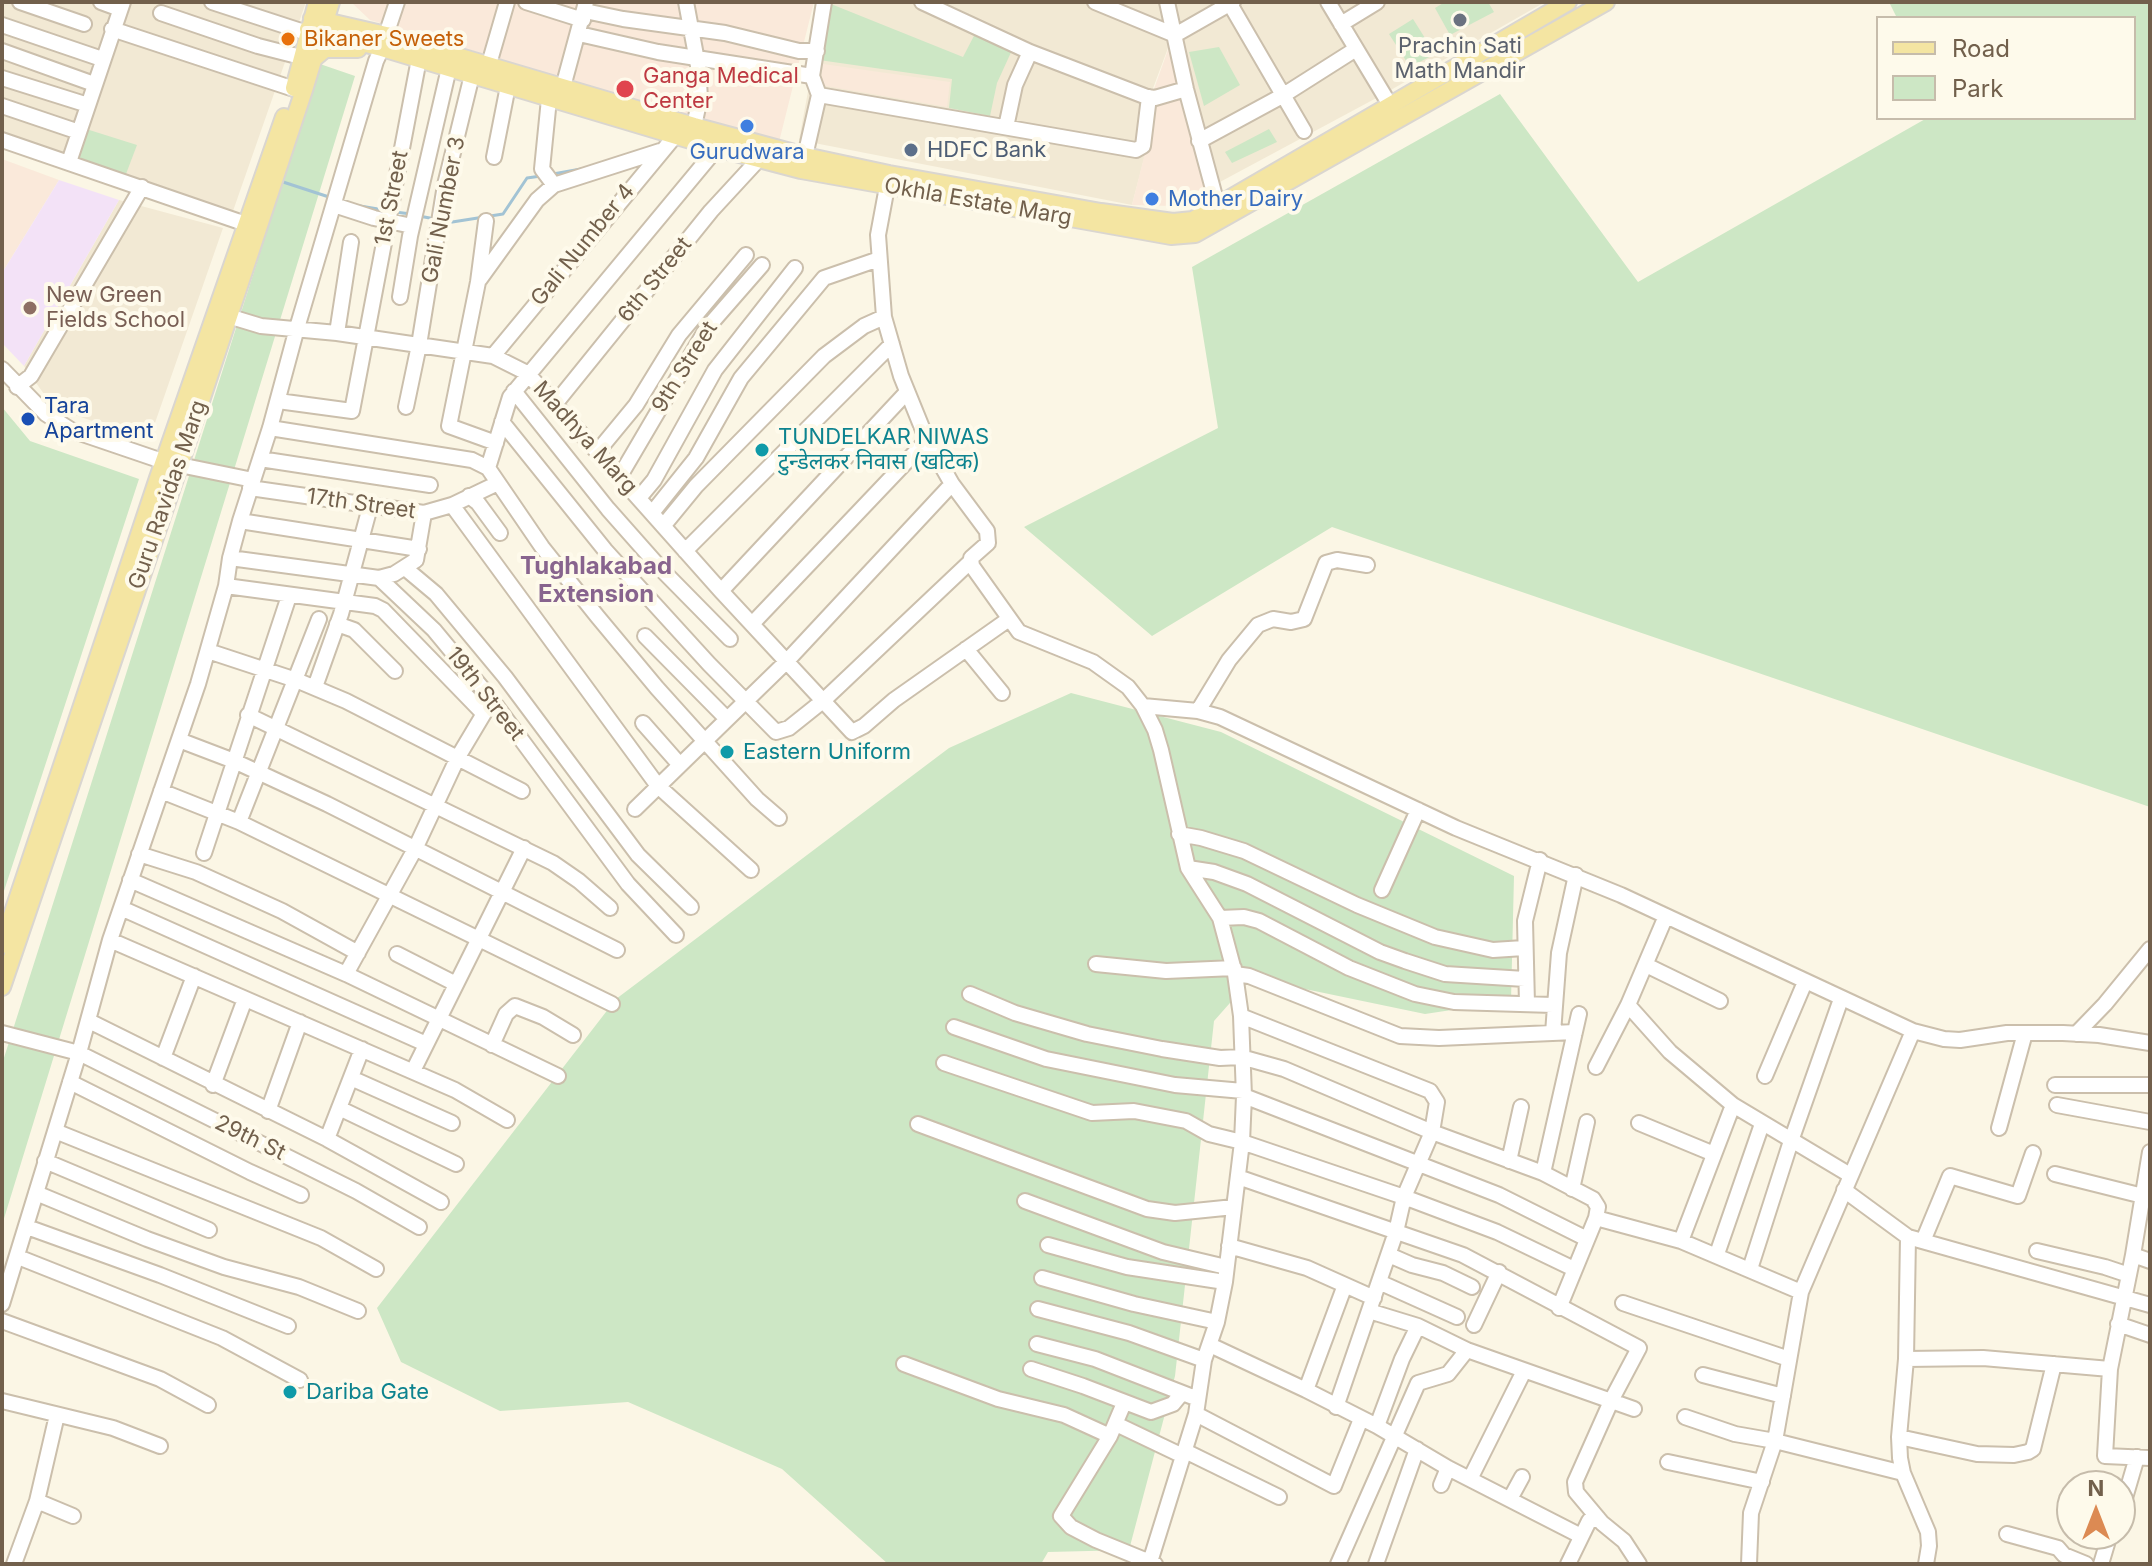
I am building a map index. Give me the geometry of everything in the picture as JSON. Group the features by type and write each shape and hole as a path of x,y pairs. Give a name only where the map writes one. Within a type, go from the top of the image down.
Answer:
{"main road":[{"name":"Guru Ravidas Marg","path":"2,945 172,463 228,316 315,23 332,2"},
{"path":"332,2 358,28"},
{"name":"Okhla Estate Marg","path":"315,23 358,28 379,42 419,59 759,159 888,180 1171,236 1195,234 1219,212 1545,8 1568,2"},
{"name":"Okhla Estate Marg","path":"1219,212 1606,2"},
{"name":"Okhla Estate Marg","path":"315,23 379,42 489,64 888,180"},
{"path":"307,58 325,49 354,50 379,42"},
{"name":"Guru Ravidas Marg","path":"2,987 246,224 307,58"}],"street":[{"path":"20,2 84,24"},
{"path":"69,162 122,5 101,2"},
{"path":"212,2 315,23"},
{"path":"2,1304 89,1021 110,940 208,651 240,521 278,401 379,42 397,2"},
{"path":"489,64 507,2"},
{"path":"526,2 583,17 658,52 812,76"},
{"path":"686,2 700,98 694,126"},
{"path":"805,156 819,95 812,76 824,2"},
{"path":"922,2 1030,52 1149,97 1186,89"},
{"path":"1095,2 1175,35"},
{"path":"1167,2 1186,89 1219,212"},
{"path":"1328,2 1390,105"},
{"path":"1341,24 1377,2"},
{"path":"1175,35 1231,3 1304,131"},
{"path":"161,13 258,46 307,58"},
{"path":"583,17 691,28 799,51 817,51"},
{"path":"563,87 583,17"},
{"path":"2,25 102,59"},
{"path":"112,29 294,89"},
{"path":"1199,141 1282,96 1356,49"},
{"path":"2,51 94,84"},
{"path":"1006,127 1015,85 1030,52"},
{"name":"1st Street","path":"278,401 352,411 419,59"},
{"path":"400,297 412,226 449,68"},
{"name":"Gali Number 3","path":"406,407 445,185 472,75"},
{"path":"2,78 88,105"},
{"path":"494,157 508,86"},
{"path":"819,95 1130,150 1139,150 1143,146 1149,97"},
{"path":"549,99 542,169 554,185"},
{"path":"2,106 79,132"},
{"name":"Gali Number 4","path":"493,356 675,136"},
{"path":"2,140 246,224"},
{"path":"488,468 514,391 717,148"},
{"path":"478,282 537,200 554,185 660,151"},
{"name":"6th Street","path":"555,404 711,211 759,159"},
{"path":"502,422 605,550 709,664 776,732 781,732 824,700 988,543 987,531 952,484 927,440 907,392 884,317 878,235 888,180"},
{"path":"17,387 31,376 142,187"},
{"path":"334,205 412,226"},
{"path":"486,221 478,282 449,426 496,443"},
{"path":"337,333 351,242"},
{"path":"598,451 636,405 679,335 746,255"},
{"path":"652,513 696,458 741,378 824,278 879,259"},
{"name":"9th Street","path":"620,476 707,328 762,265"},
{"path":"639,498 654,480 715,370 795,268"},
{"name":"Madhya Marg","path":"228,316 261,326 337,333 493,356 527,373 848,729 856,731 966,649"},
{"path":"664,525 696,486 824,356 864,326 884,317"},
{"path":"685,551 892,344"},
{"name":"17th Street","path":"2,369 46,414 71,430 172,463 252,484 370,507 424,513 452,505 498,483"},
{"path":"514,391 608,509 730,639"},
{"path":"721,591 907,392"},
{"path":"270,428 472,460 488,468 542,547 597,616 757,799 779,818"},
{"path":"752,624 927,440"},
{"path":"260,459 430,485"},
{"path":"635,809 786,662 952,484"},
{"path":"469,496 478,503 500,533"},
{"path":"452,505 658,786 751,870"},
{"path":"315,687 337,624 370,507"},
{"path":"230,558 379,578 416,560 424,513"},
{"path":"240,521 419,549"},
{"path":"1198,711 1229,660 1258,625 1273,619 1291,622 1304,619 1326,563 1337,560 1367,565"},
{"path":"971,561 1019,632 1093,662 1128,687 1143,706 1155,730 1188,868 1220,918 1235,971 1241,1016 1242,1142 1226,1275 1197,1406 1153,1563 1096,1540 1071,1527 1061,1516 1113,1430 1124,1403"},
{"path":"405,568 436,594 505,677 638,855 691,907"},
{"name":"19th Street","path":"379,578 434,630 488,707 628,884 676,935"},
{"path":"226,586 375,606 488,707 458,757 415,849 346,974"},
{"path":"204,853 289,596"},
{"path":"239,822 319,619"},
{"path":"1002,693 966,649 1009,619"},
{"path":"337,624 354,630 395,671"},
{"path":"645,636 727,719"},
{"path":"208,651 315,687 522,791"},
{"path":"1143,706 1198,711 1220,717 1456,828 1576,875 1913,1031 1960,1040 2025,1033 2076,1034 2150,1043"},
{"path":"248,715 553,863 610,908"},
{"path":"643,723 680,765"},
{"path":"179,740 260,773 617,950"},
{"path":"161,791 239,822 612,1004"},
{"path":"1382,890 1418,810"},
{"path":"1179,834 1244,851 1357,905 1435,937 1493,950 1524,948"},
{"path":"413,1071 524,848"},
{"path":"139,854 196,872 268,904 358,953"},
{"path":"1527,1004 1525,921 1540,860"},
{"path":"1188,868 1214,872 1247,884 1380,952 1405,961 1445,974 1525,979"},
{"path":"1553,1033 1559,953 1576,875"},
{"path":"130,880 346,974 558,1076"},
{"path":"121,908 426,1044"},
{"path":"1596,1067 1628,1005 1666,916"},
{"path":"1220,918 1244,917 1259,921 1349,968 1415,994 1454,1002 1553,1005"},
{"path":"110,940 455,1090 507,1120"},
{"path":"2076,1034 2150,949"},
{"path":"397,954 456,984"},
{"path":"1096,964 1166,971 1235,971 1400,1036 1439,1038 1575,1032"},
{"path":"1646,965 1720,1001"},
{"path":"163,1058 194,976"},
{"path":"1765,1076 1805,982"},
{"path":"970,994 1015,1013 1087,1034 1220,1058 1241,1057 1284,1069 1432,1132 1543,1173 1596,1202 1596,1218 1559,1308"},
{"path":"213,1085 245,999"},
{"path":"1750,1269 1841,999"},
{"path":"1628,1005 1670,1052 1733,1105 1850,1175"},
{"path":"492,1045 506,1014 515,1006 543,1017 573,1035"},
{"path":"1543,1173 1579,1014"},
{"path":"1241,1016 1430,1091 1437,1102 1432,1132 1404,1197 1389,1255 1336,1407"},
{"path":"89,1021 327,1139 441,1202"},
{"path":"268,1111 300,1022"},
{"path":"954,1027 1046,1059 1175,1085 1243,1093 1417,1165 1499,1195 1587,1239"},
{"path":"1749,1564 1751,1513 1775,1441 1801,1292 1913,1031"},
{"name":"29th St","path":"2,1033 79,1053 356,1191 419,1227"},
{"path":"1999,1128 2025,1033"},
{"path":"327,1139 362,1049"},
{"path":"944,1063 1092,1113 1134,1111 1186,1121 1217,1137 1242,1142 1497,1232 1574,1269"},
{"path":"351,1078 452,1123"},
{"path":"70,1082 301,1195"},
{"path":"2055,1085 2150,1085"},
{"path":"1681,1241 1733,1105"},
{"path":"2057,1105 2150,1122"},
{"path":"1509,1161 1521,1107"},
{"path":"339,1108 456,1164"},
{"path":"1572,1189 1587,1122"},
{"path":"1639,1123 1714,1154"},
{"path":"918,1124 1147,1209 1175,1213 1234,1207"},
{"path":"1717,1254 1762,1124"},
{"path":"55,1131 321,1238 376,1269"},
{"path":"2136,1477 2144,1458 2105,1456 2110,1369 2133,1255 2145,1217 2143,1196 2150,1152"},
{"path":"1926,1564 1928,1532 1903,1473 1899,1437 1916,1239 1950,1176 2018,1196 2033,1153"},
{"path":"45,1161 209,1230"},
{"path":"2055,1174 2143,1196"},
{"path":"1238,1177 1463,1255 1639,1348 1575,1482 1576,1492 1598,1518 1624,1541 1639,1564"},
{"path":"1844,1190 1916,1239 2150,1305"},
{"path":"36,1193 160,1244 238,1271 299,1287 358,1311"},
{"path":"1025,1201 1226,1275"},
{"path":"1596,1218 1681,1241 1801,1292"},
{"path":"27,1227 288,1326"},
{"path":"1048,1245 1127,1267 1226,1275"},
{"path":"1229,1246 1307,1268 1467,1350 1634,1409"},
{"path":"2037,1251 2129,1275"},
{"path":"1389,1255 1443,1273 1472,1287"},
{"path":"2133,1255 2150,1261"},
{"path":"18,1257 222,1338 300,1380"},
{"path":"1474,1325 1499,1272"},
{"path":"1042,1278 1134,1304 1217,1322"},
{"path":"1379,1282 1457,1317"},
{"path":"1306,1390 1345,1285"},
{"path":"1623,1303 1789,1359"},
{"path":"1038,1309 1207,1353 1306,1390 1581,1536"},
{"path":"2,1321 160,1379 208,1405"},
{"path":"2118,1324 2150,1335"},
{"path":"1377,1426 1418,1326"},
{"path":"1037,1344 1095,1359 1182,1393 1197,1406 1334,1486 1361,1419"},
{"path":"1338,1564 1418,1383 1448,1374 1467,1350"},
{"path":"1906,1359 1983,1358 2110,1369"},
{"path":"904,1364 998,1399 1064,1415 1184,1453 1279,1497"},
{"path":"1899,1437 1977,1454 2014,1455 2028,1452 2033,1449 2054,1364"},
{"path":"1031,1369 1083,1386 1142,1411 1158,1412 1173,1404 1182,1393"},
{"path":"1470,1479 1524,1371"},
{"path":"1703,1375 1783,1396"},
{"path":"2,1401 113,1428 160,1446"},
{"path":"14,1564 37,1501 57,1415"},
{"path":"1685,1417 1735,1434 1903,1473"},
{"path":"1376,1564 1417,1449"},
{"path":"1668,1462 1762,1482"},
{"path":"1441,1485 1448,1468"},
{"path":"1510,1499 1522,1477"},
{"path":"37,1501 73,1516"},
{"path":"1568,1564 1589,1521 1598,1518"},
{"path":"2007,1534 2058,1548 2064,1559 2086,1564"}],"shaded area":[{"path":"2,2 306,2 233,211 2,132"},
{"path":"351,2 814,2 778,146 664,108 370,20"},
{"path":"830,2 1545,2 1382,95 1205,190 1168,48 1149,99 1145,155 1132,205 799,140 822,16"},
{"path":"1169,47 1205,190 1173,206 1132,205 1144,157 1150,100"},
{"path":"823,64 950,82 947,107 820,85"},
{"path":"2,159 59,180 2,273"},
{"name":"New Green Fields School","path":"59,180 119,200 24,366 2,343 2,273"},
{"path":"119,200 223,228 149,440 54,408 24,366"}],"green space":[{"path":"1445,2 1488,2 1494,12 1450,35 1435,8"},
{"path":"1889,2 2150,2 2150,807 1332,527 1152,636 1024,527 1218,428 1192,267 1500,94 1638,282 1923,120 2136,120 2136,16 1896,16"},
{"path":"831,4 963,57 976,32 1013,48 997,83 990,116 949,108 952,79 819,60"},
{"path":"1413,19 1435,54 1410,67 1389,34"},
{"path":"1219,47 1240,85 1204,106 1189,52"},
{"path":"320,64 355,76 2,1225 2,1064"},
{"path":"83,128 137,145 126,174 74,156"},
{"path":"1269,129 1277,142 1232,163 1225,152"},
{"path":"2,407 30,441 139,479 2,897"},
{"path":"1071,693 1221,732 1514,876 1511,1001 1425,1014 1252,978 1214,1021 1175,1376 1129,1550 1048,1552 1041,1564 888,1564 782,1469 628,1402 500,1411 401,1362 377,1308 616,999 949,748"}],"waterway":[{"path":"553,174 581,169"},
{"path":"446,223 503,214 527,178 541,176"},
{"path":"280,181 329,197"},
{"path":"360,206 384,210"},
{"path":"395,212 411,214"},
{"path":"419,216 435,219"}],"place":[{"name":"Prachin Sati Math Mandir","path":"1460,20"},
{"name":"Bikaner Sweets","path":"288,39"},
{"name":"Ganga Medical Center","path":"625,89"},
{"name":"Gurudwara","path":"747,126"},
{"name":"HDFC Bank","path":"911,150"},
{"name":"Mother Dairy","path":"1152,199"},
{"name":"New Green Fields School","path":"30,308"},
{"name":"Tara Apartment","path":"28,419"},
{"name":"TUNDELKAR NIWAS टुन्डेलकर निवास (खटिक)","path":"762,450"},
{"name":"Eastern Uniform","path":"727,752"},
{"name":"Dariba Gate","path":"290,1392"}],"district":[{"name":"Tughlakabad Extension","path":"596,581"}]}
